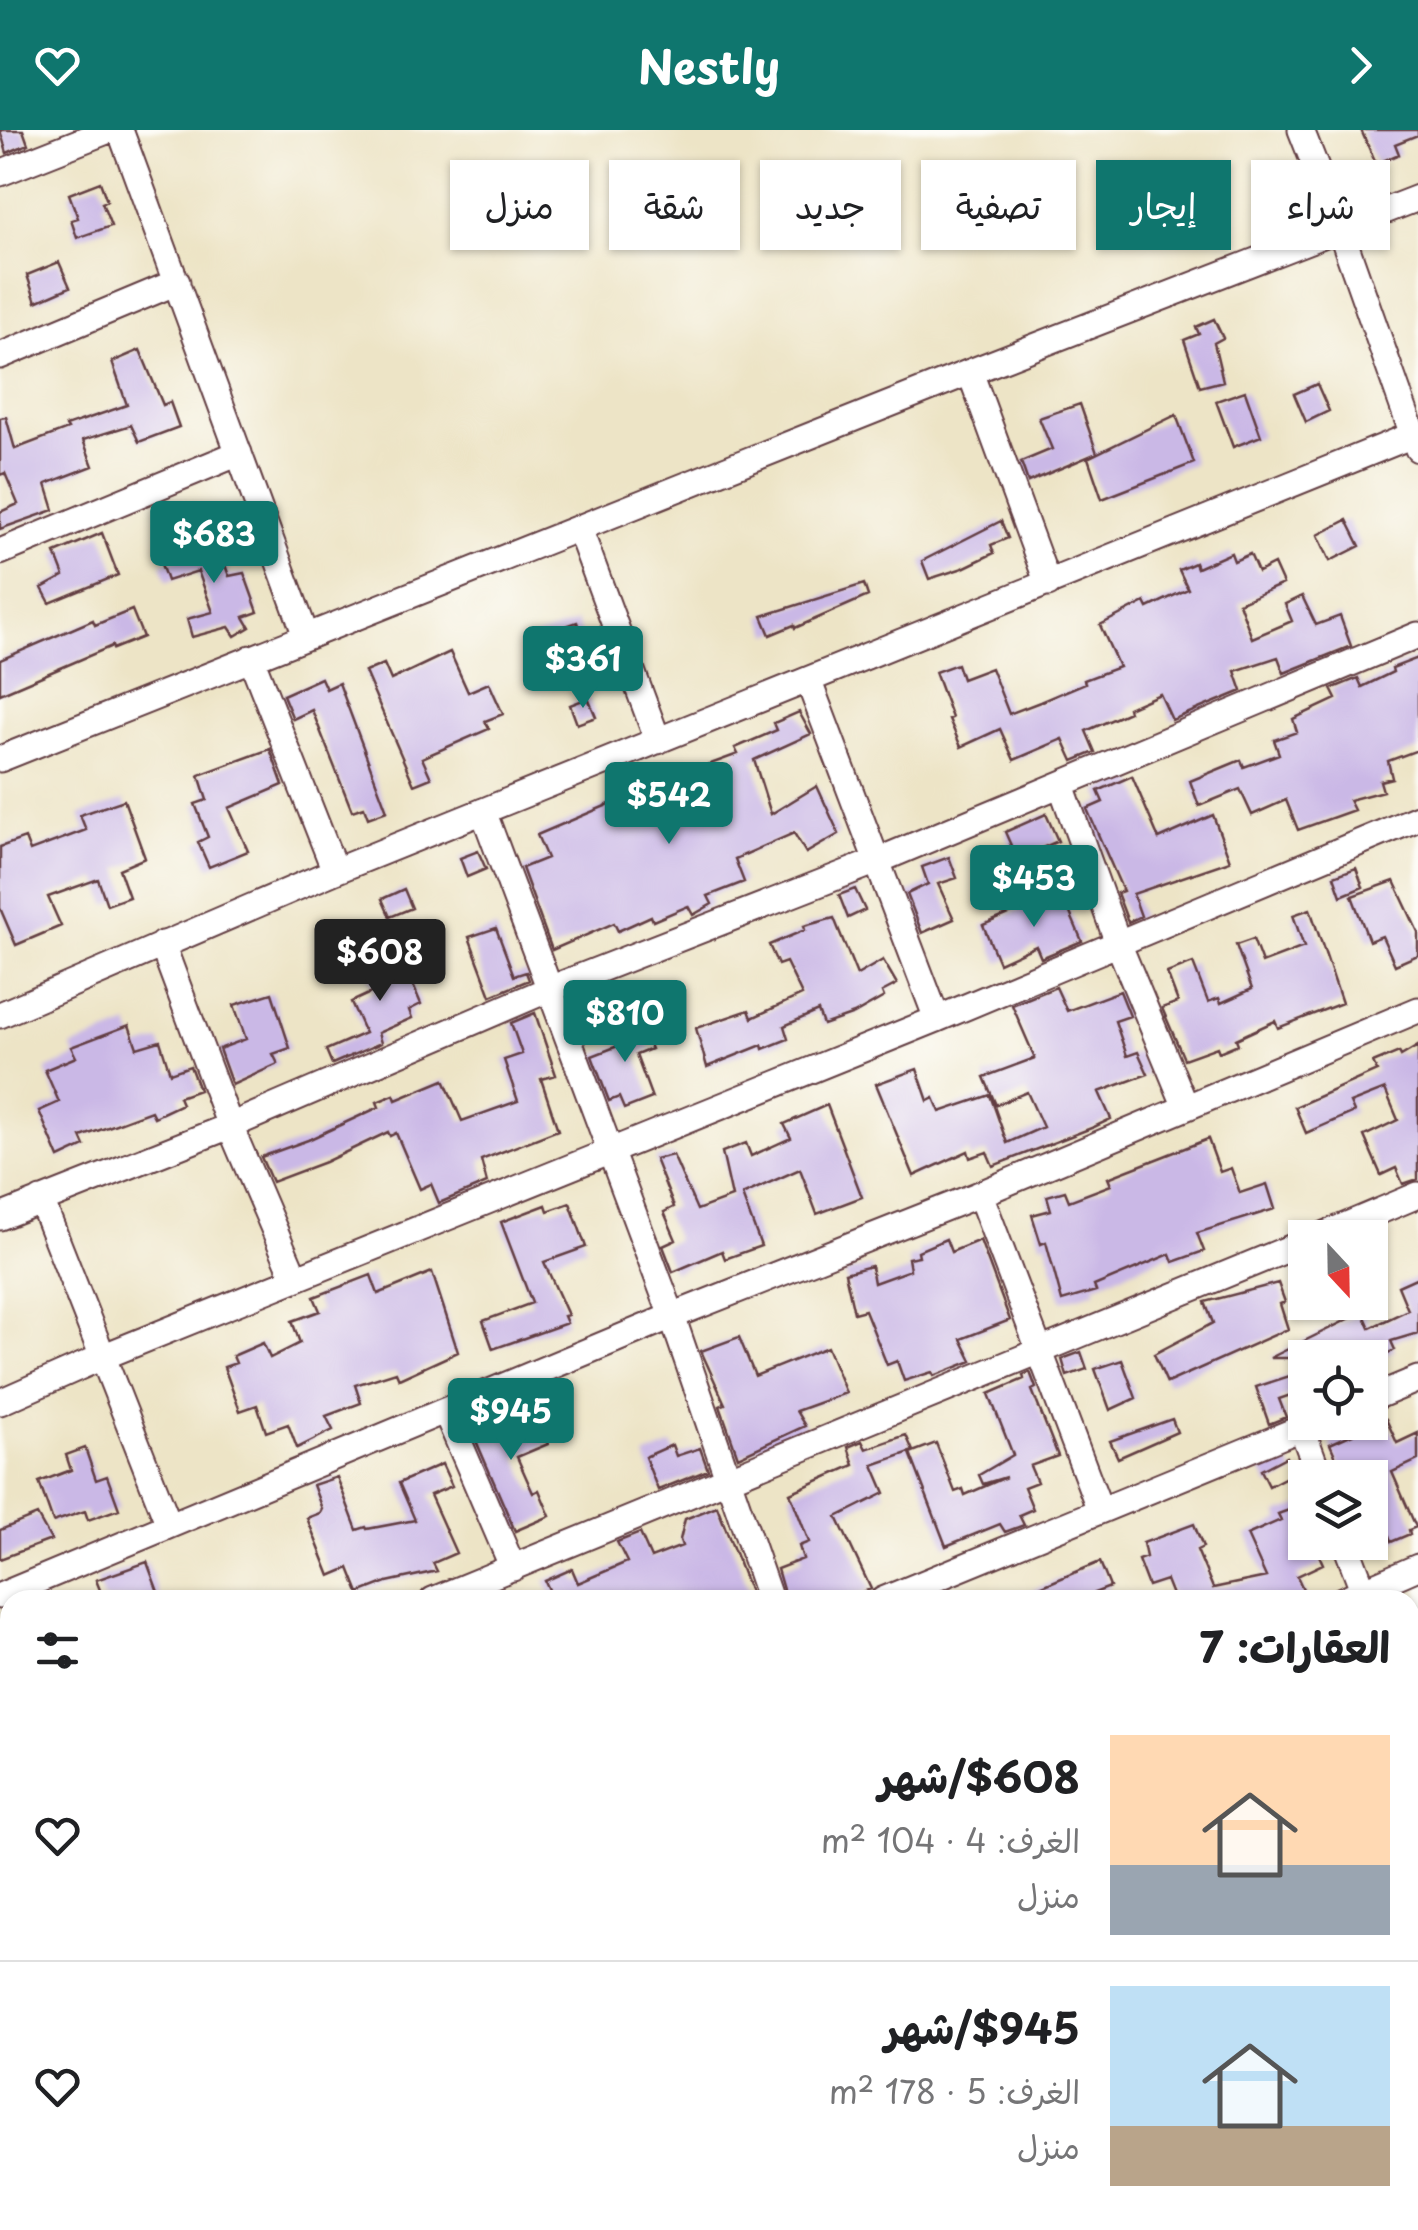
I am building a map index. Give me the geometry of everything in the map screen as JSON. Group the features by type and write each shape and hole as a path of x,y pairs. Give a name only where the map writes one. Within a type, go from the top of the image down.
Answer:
{"street":[{"path":"0,173 109,130"},
{"path":"120,130 306,636"},
{"path":"1301,130 1313,160"},
{"path":"1390,209 1418,198"},
{"path":"0,759 1286,250"},
{"path":"0,1015 335,871 1048,584 1413,426 1348,250"},
{"path":"0,356 177,282"},
{"path":"970,372 1048,584"},
{"path":"0,552 239,453"},
{"path":"579,528 658,741"},
{"path":"0,1217 230,1126 547,990 877,862 1418,635"},
{"path":"252,658 335,871"},
{"path":"810,682 937,1019"},
{"path":"1061,786 1118,943 1185,1105"},
{"path":"483,811 672,1316 767,1590"},
{"path":"0,1402 1418,818"},
{"path":"162,944 230,1126 294,1278"},
{"path":"14,1590 1418,1010"},
{"path":"980,1194 1100,1510"},
{"path":"1359,1220 1418,1195"},
{"path":"41,1200 169,1526"},
{"path":"458,1590 1288,1249"},
{"path":"1388,1392 1418,1379"},
{"path":"446,1412 512,1568"},
{"path":"907,1590 1288,1434"},
{"path":"1349,1560 1355,1590"},
{"path":"1372,1590 1418,1568"}],"building":[{"path":"0,130 23,130 28,144 7,153"},
{"path":"1361,130 1418,130 1418,135 1395,144 1399,154 1374,160"},
{"path":"100,182 107,201 102,203 111,226 77,238 71,220 78,218 69,194"},
{"path":"59,262 70,287 36,302 27,275"},
{"path":"1214,319 1223,338 1214,343 1223,381 1200,387 1184,340 1199,334 1196,327"},
{"path":"140,350 163,405 170,402 179,427 139,442 131,425 83,440 93,466 46,484 54,510 0,529 0,512 18,504 5,473 0,475 0,418 6,417 15,449 127,405 112,362"},
{"path":"1317,384 1329,411 1306,422 1294,394"},
{"path":"1245,391 1261,436 1233,447 1216,401"},
{"path":"1080,404 1097,453 1028,482 1021,462 1052,449 1039,418"},
{"path":"1176,415 1194,463 1102,499 1088,458"},
{"path":"1347,520 1360,546 1330,561 1318,535"},
{"path":"1001,521 1008,538 991,545 994,553 929,579 922,561"},
{"path":"211,526 229,576 244,573 258,612 244,617 250,627 235,636 229,627 192,637 187,619 213,612 198,571 167,581 161,564 191,554 184,536"},
{"path":"102,533 118,575 50,603 42,588 64,576 55,553"},
{"path":"1231,553 1234,561 1250,554 1258,572 1274,564 1283,584 1239,603 1252,638 1292,621 1285,604 1302,596 1316,625 1340,616 1351,646 1284,673 1278,657 1235,671 1242,691 1172,720 1160,694 1086,731 1095,752 1073,761 1063,739 1014,760 1000,729 961,747 935,672 957,664 962,679 991,668 1009,714 1040,702 1119,667 1100,625 1145,602 1148,608 1188,589 1179,570 1195,563 1197,568"},
{"path":"864,584 868,596 770,635 762,616"},
{"path":"132,610 143,637 113,649 112,646 0,694 0,660 93,620 95,625"},
{"path":"577,622 587,653 541,669 529,639"},
{"path":"450,652 468,692 489,683 503,714 485,721 489,729 422,758 431,778 414,785 365,672 384,664 391,680"},
{"path":"1418,658 1418,750 1388,761 1392,778 1380,781 1383,791 1349,800 1354,810 1298,830 1286,800 1252,815 1240,789 1199,806 1190,781 1241,760 1244,767 1279,754 1274,740 1297,732 1293,719 1336,699 1331,689 1358,678 1362,687 1393,672 1392,668"},
{"path":"321,678 326,689 339,683 387,811 368,818 364,807 352,811 312,710 293,719 283,695"},
{"path":"588,698 596,717 577,724 570,705"},
{"path":"799,712 811,734 754,760 771,814 817,786 839,834 806,853 794,833 735,859 744,882 708,896 712,904 693,915 688,906 653,921 651,916 618,931 614,923 552,950 522,868 547,858 537,835 624,798 631,817 668,800 666,795 710,780 705,766 738,754 735,748 777,730 774,723"},
{"path":"270,749 283,785 229,808 248,851 209,867 198,842 208,837 195,804 207,800 199,775"},
{"path":"1132,776 1159,839 1213,815 1230,861 1133,894 1141,916 1128,922 1117,893 1123,891 1087,809 1103,802 1098,791"},
{"path":"124,800 145,858 119,869 129,897 107,905 98,879 48,897 61,926 16,945 0,908 0,847 25,838 30,851 86,830 80,815"},
{"path":"1046,814 1058,841 1017,859 1005,832"},
{"path":"478,851 486,869 467,877 460,858"},
{"path":"949,857 957,878 938,884 954,919 922,933 907,894 928,884 922,867"},
{"path":"1356,868 1363,887 1341,896 1334,876"},
{"path":"1394,881 1418,932 1418,955 1395,965 1382,936 1369,941 1352,896"},
{"path":"404,889 412,908 390,917 382,899"},
{"path":"855,889 865,910 848,918 839,895"},
{"path":"1061,892 1082,941 1041,958 1036,946 999,963 983,925"},
{"path":"1310,909 1342,1003 1278,1028 1275,1021 1236,1039 1238,1044 1219,1052 1217,1047 1184,1059 1162,1008 1178,1002 1167,973 1193,963 1208,1002 1219,998 1221,1003 1252,989 1236,945 1253,939 1262,963 1304,947 1293,915"},
{"path":"834,918 857,975 883,960 897,984 882,992 884,997 854,1014 823,1025 818,1011 784,1026 788,1039 707,1067 696,1028 749,1010 752,1018 802,995 786,962 778,965 769,945 805,930 804,926"},
{"path":"496,928 514,976 526,972 529,980 491,996 469,937"},
{"path":"397,947 421,1004 409,1010 412,1018 378,1033 381,1043 332,1064 326,1050 365,1033 351,1002 375,991 362,962"},
{"path":"1056,987 1067,1011 1120,991 1130,1016 1115,1021 1127,1056 1138,1052 1148,1074 1099,1092 1111,1119 1094,1127 993,1166 987,1152 970,1158 968,1151 914,1176 876,1084 917,1069 928,1101 934,1098 940,1112 990,1095 1007,1143 1043,1127 1027,1092 996,1105 984,1077 1035,1058 1012,1005"},
{"path":"272,993 290,1048 273,1054 278,1064 232,1085 219,1049 246,1039 234,1005"},
{"path":"535,1013 556,1075 541,1079 558,1130 481,1160 487,1183 439,1203 431,1184 420,1189 396,1133 390,1136 388,1132 272,1182 261,1157 379,1107 377,1102 394,1095 396,1100 444,1080 462,1121 518,1101 504,1060 522,1054 511,1023"},
{"path":"636,1013 651,1049 636,1055 652,1098 624,1109 619,1097 609,1101 592,1056 623,1044 614,1022"},
{"path":"129,1025 137,1048 160,1041 170,1073 190,1066 199,1090 179,1097 182,1104 154,1117 151,1111 81,1137 85,1146 59,1158 39,1111 59,1102 45,1070 76,1057 71,1047"},
{"path":"1418,1046 1418,1179 1403,1184 1396,1168 1381,1175 1364,1136 1398,1120 1385,1089 1350,1103 1354,1112 1306,1133 1295,1107 1377,1071 1373,1063 1399,1052 1401,1056"},
{"path":"827,1105 862,1197 817,1214 800,1169 742,1195 761,1246 725,1259 722,1251 673,1272 663,1246 676,1240 664,1212 674,1207 655,1159 673,1155 697,1210 732,1197 722,1152 746,1143 751,1156 791,1138 784,1124"},
{"path":"1208,1139 1220,1172 1231,1168 1240,1193 1267,1184 1275,1209 1197,1233 1204,1251 1173,1262 1170,1254 1094,1286 1096,1291 1062,1301 1046,1242 1041,1244 1032,1215 1051,1210 1047,1196 1065,1191 1069,1201 1111,1185 1108,1178"},
{"path":"570,1203 586,1247 544,1262 568,1315 564,1316 567,1323 493,1349 483,1321 532,1303 501,1222 546,1205 548,1211"},
{"path":"946,1239 951,1252 980,1240 1010,1320 961,1339 972,1361 934,1376 932,1372 904,1381 897,1361 887,1365 865,1310 854,1313 845,1273 871,1266 874,1283 910,1270 908,1258 919,1256 918,1251"},
{"path":"432,1272 458,1352 399,1379 396,1372 355,1385 361,1403 326,1416 333,1430 297,1448 288,1424 266,1432 257,1405 240,1411 224,1367 236,1363 233,1356 263,1343 270,1358 300,1343 292,1321 320,1311 314,1297 371,1275 378,1294"},
{"path":"1418,1277 1418,1333 1391,1341 1395,1350 1388,1353 1388,1340 1306,1340 1347,1320 1366,1320 1370,1328 1408,1310 1398,1286"},
{"path":"1278,1283 1288,1329 1167,1383 1154,1354 1213,1323 1205,1302"},
{"path":"739,1337 755,1376 827,1347 846,1393 796,1411 805,1426 738,1457 720,1406 725,1404 701,1351"},
{"path":"1288,1349 1288,1358 1270,1358"},
{"path":"1081,1352 1087,1369 1067,1376 1062,1359"},
{"path":"1122,1360 1136,1398 1110,1410 1095,1369"},
{"path":"1030,1372 1036,1388 1032,1390 1058,1456 1030,1466 1037,1482 1024,1487 1033,1509 1019,1515 1024,1525 1005,1532 1000,1524 946,1546 910,1453 936,1443 955,1492 963,1489 965,1495 1006,1477 983,1484 979,1475 1013,1455 989,1394 1024,1379 1023,1375"},
{"path":"1288,1377 1288,1396 1279,1399 1286,1417 1269,1424 1256,1387"},
{"path":"509,1403 521,1430 539,1422 548,1444 517,1457 533,1493 539,1490 550,1516 515,1531 468,1422"},
{"path":"1172,1419 1177,1432 1118,1458 1110,1441"},
{"path":"1388,1423 1397,1443 1418,1433 1418,1460 1392,1472 1416,1527 1409,1530 1410,1534 1391,1542 1388,1534 1388,1460 1337,1460 1330,1444 1339,1440 1388,1440"},
{"path":"906,1435 913,1451 873,1465 885,1493 837,1517 871,1589 783,1590 777,1569 803,1559 799,1546 809,1542 790,1493 854,1465 848,1447 862,1441 866,1449"},
{"path":"672,1445 676,1456 700,1448 708,1470 658,1490 645,1457"},
{"path":"85,1448 96,1480 107,1476 119,1509 88,1520 85,1511 53,1522 39,1482 71,1470 66,1455"},
{"path":"1286,1457 1288,1461 1288,1476 1269,1486 1261,1470"},
{"path":"442,1464 452,1486 430,1495 456,1553 433,1563 437,1571 367,1590 358,1590 349,1568 330,1576 307,1518 322,1509 313,1485 337,1477 357,1530 415,1520 399,1483"},
{"path":"717,1506 749,1590 549,1590 545,1581 572,1569 578,1583 627,1562 617,1542 640,1533 651,1558 682,1546 685,1519"},
{"path":"1288,1510 1288,1560 1321,1560 1323,1564 1297,1576 1303,1590 1170,1590 1166,1580 1148,1586 1138,1560 1146,1557 1143,1543 1194,1524 1203,1547 1197,1550 1213,1588 1266,1577 1247,1535 1281,1520 1278,1514"},
{"path":"37,1515 51,1540 0,1559 0,1530"},
{"path":"147,1562 157,1590 100,1590 96,1580"},
{"path":"1100,1562 1110,1587 1102,1590 1033,1590"}]}
